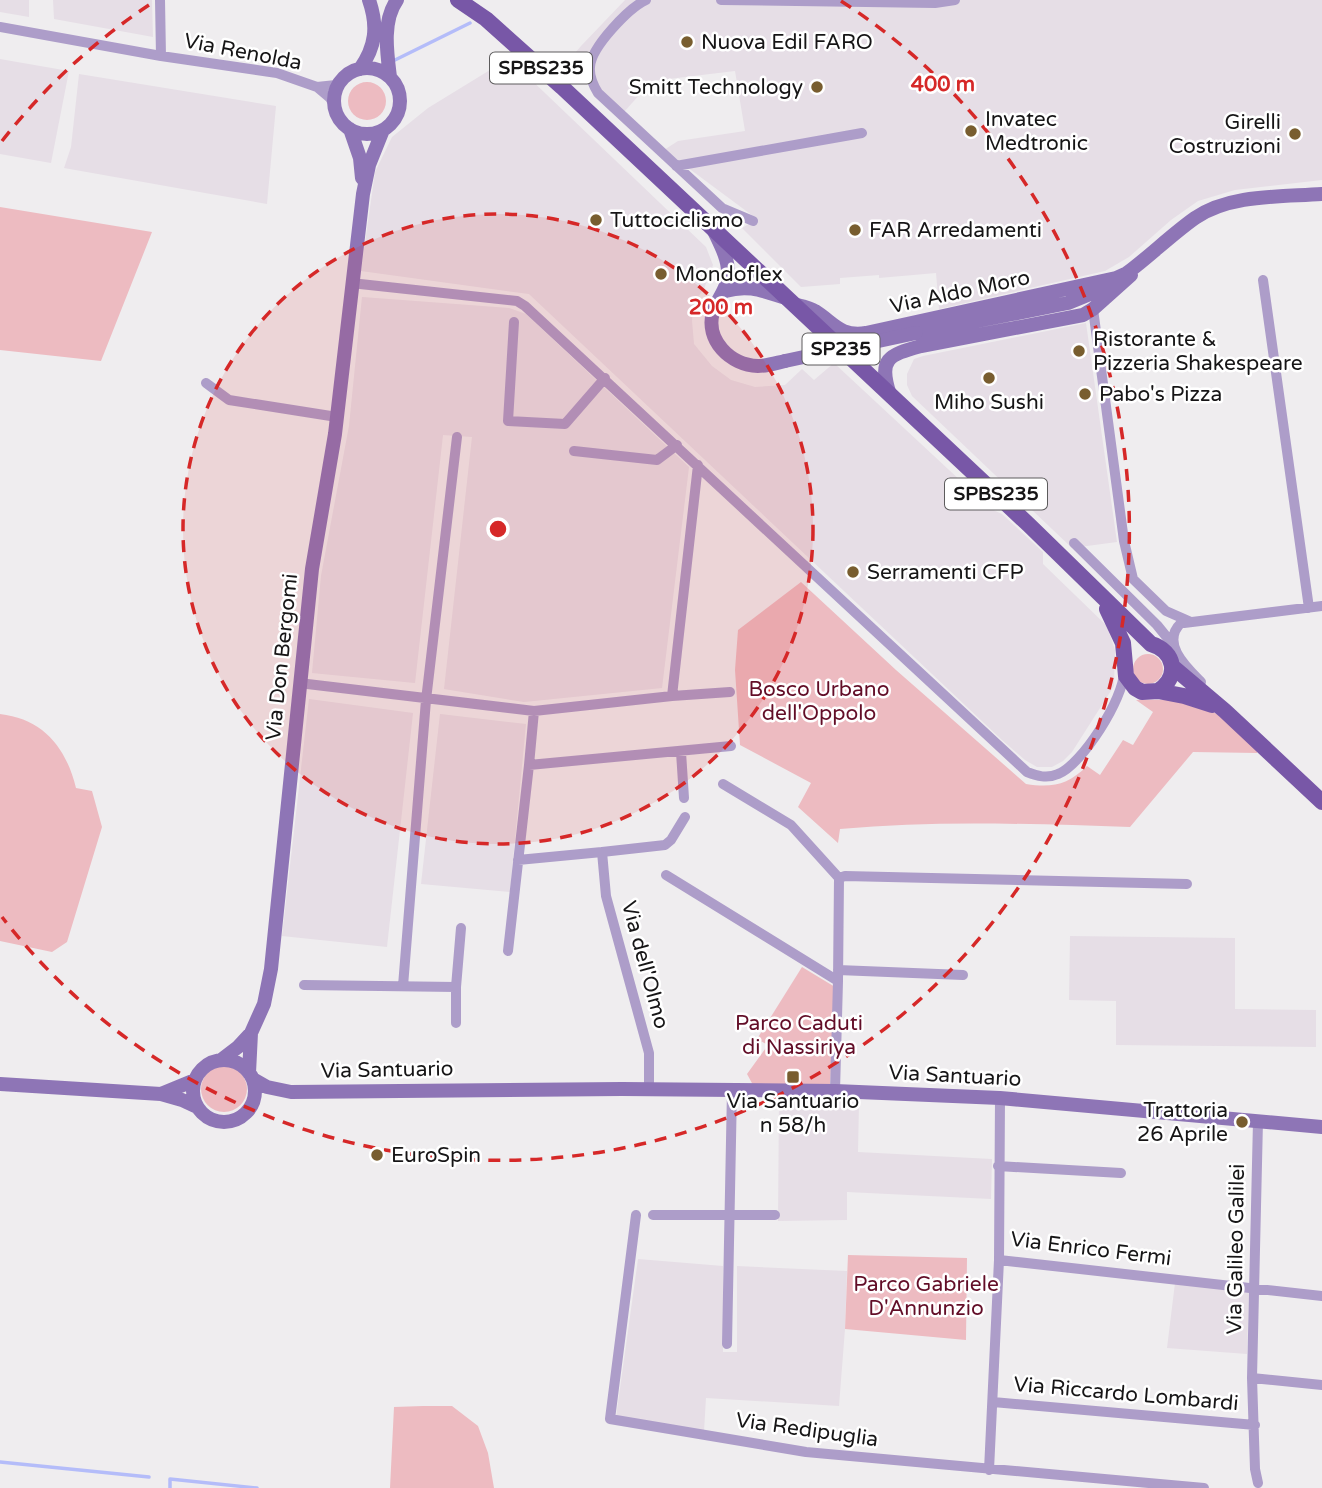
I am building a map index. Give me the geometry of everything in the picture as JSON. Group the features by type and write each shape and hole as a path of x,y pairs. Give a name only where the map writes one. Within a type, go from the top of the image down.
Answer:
{"main road":[{"path":"458,0 486,19"},
{"path":"471,0 486,19"},
{"name":"SPBS235","path":"486,19 789,301"},
{"name":"SP235","path":"789,301 890,395"},
{"name":"SPBS235","path":"890,395 1038,533 1151,644"},
{"name":"SPBS235","path":"1099,595 1118,628 1123,643 1125,666"},
{"path":"1231,716 1203,702 1135,688 1129,683 1125,666 1132,651 1151,644 1166,652 1173,667 1231,716 1322,802"},
{"path":"1154,692 1170,681 1173,667"}],"street":[{"name":"Via Renolda","path":"160,0 161,56"},
{"path":"360,69 374,44 375,30 369,0"},
{"path":"335,106 341,81 360,69 371,68 390,77 388,23 391,9 397,0"},
{"path":"646,0 636,5 595,50 590,66 591,81 598,93 722,208 753,221"},
{"path":"722,0 935,3 955,0"},
{"name":"Via Renolda","path":"0,27 161,56 277,73 317,87 335,106"},
{"name":"Via Don Bergomi","path":"221,1060 251,1033 264,1003 271,969 312,569 337,417 363,194 369,164 383,130 395,118 400,103 397,87 390,77"},
{"name":"Via Renolda","path":"317,87 336,85 341,81"},
{"name":"Via Don Bergomi","path":"335,106 340,119 350,129 360,158 363,194"},
{"path":"350,129 361,133 383,130"},
{"path":"676,166 862,133"},
{"name":"Via Aldo Moro","path":"725,291 741,286 750,287 813,309 834,327 859,334 1068,290 1090,296 1138,267 1196,217 1210,210 1246,200 1322,194"},
{"path":"722,208 710,227 729,270 725,291 718,300 711,326 715,341 727,354 741,363 761,366 1068,303 1090,296 1124,541 1133,579 1166,611 1186,623"},
{"name":"Via Aldo Moro","path":"890,395 884,370 895,353 1083,315 1090,296 1138,267"},
{"path":"1263,280 1309,608"},
{"path":"351,283 517,301 534,312 1027,772 1038,776 1056,775 1075,762 1114,707 1124,682 1125,666"},
{"path":"996,316 1068,290"},
{"path":"514,322 508,421 565,424 605,378"},
{"path":"206,383 229,400 337,417"},
{"path":"403,986 426,700 457,437"},
{"path":"574,451 657,460 677,445"},
{"path":"671,696 698,465"},
{"path":"1074,543 1157,625 1174,646 1182,663 1231,716"},
{"path":"1174,646 1174,634 1186,623 1322,607"},
{"path":"299,683 534,711 730,692"},
{"path":"1114,707 1138,694 1154,692"},
{"path":"508,951 534,711"},
{"path":"529,765 731,746"},
{"path":"681,752 684,798"},
{"path":"723,784 791,825 839,878 835,1091"},
{"path":"518,860 665,845 685,817"},
{"name":"Via dell'Olmo","path":"602,852 608,906 649,1053 649,1089"},
{"path":"666,875 838,976 963,975"},
{"path":"839,878 859,876 1187,884"},
{"path":"456,1023 461,928"},
{"path":"304,985 456,987"},
{"name":"Via Don Bergomi","path":"251,1033 251,1076"},
{"path":"0,1084 161,1094 197,1107 213,1121 223,1123 243,1116 250,1109 256,1089 251,1076 242,1065 232,1061 210,1063 201,1070 195,1080 193,1089 197,1107"},
{"name":"Via Santuario","path":"251,1076 268,1087 291,1092 649,1089 835,1091 1000,1098 1322,1127"},
{"path":"161,1094 195,1080"},
{"path":"727,1344 732,1090"},
{"name":"Via Santuario","path":"250,1109 266,1099 291,1092"},
{"name":"Via Enrico Fermi","path":"1000,1098 999,1260 1322,1296"},
{"name":"Via Galileo Galilei","path":"1258,1121 1252,1378 1258,1486"},
{"path":"998,1166 1121,1173"},
{"name":"Via Redipuglia","path":"636,1215 610,1419 806,1452 1204,1488"},
{"path":"653,1215 775,1215"},
{"path":"989,1470 999,1260"},
{"path":"1252,1378 1322,1385"},
{"name":"Via Riccardo Lombardi","path":"993,1402 1255,1425"}],"shaded area":[{"path":"0,0 29,0 29,17 0,12"},
{"path":"53,0 152,0 153,37 54,19"},
{"path":"625,0 1322,0 1322,180 1235,190 1198,201 1171,220 1129,257 1105,271 939,309 936,273 840,278 840,284 801,287 742,228 757,219 664,150 678,141 745,131 735,71 652,81 623,113 575,62 575,53"},
{"path":"0,59 69,71 51,163 0,154"},
{"path":"507,66 523,72 706,247 713,265 704,289 693,303 692,321 694,344 712,366 731,380 755,387 785,385 802,369 814,380 834,363 991,509 1002,514 1043,552 1043,564 1107,626 1115,650 1114,686 1072,752 1063,761 1052,767 1037,767 1002,740 529,294 361,271 375,172 392,137 428,108 490,70"},
{"path":"79,74 276,106 267,204 64,168 71,147"},
{"path":"362,297 509,308 526,314 689,467 662,688 524,702 444,689 472,437 443,435 415,683 312,673 321,576 349,426"},
{"path":"1086,323 1117,542 1072,548 912,396 907,385 907,374 914,359 923,356"},
{"path":"309,699 413,713 387,947 282,936"},
{"path":"440,714 526,724 510,892 421,884"},
{"path":"1070,936 1235,938 1235,1009 1316,1010 1316,1047 1116,1045 1116,1001 1069,1000"},
{"path":"779,1098 859,1103 858,1152 992,1159 991,1199 847,1192 847,1220 778,1221"},
{"path":"638,1259 723,1266 723,1352 737,1352 737,1266 847,1271 839,1406 706,1398 704,1431 616,1417"},
{"path":"1175,1283 1249,1290 1247,1354 1167,1348"}],"green space":[{"path":"367,82 380,88 386,101 380,114 367,120 354,114 348,101 354,88"},
{"path":"0,207 152,232 101,361 0,350"},
{"name":"Bosco Urbano dell'Oppolo","path":"801,582 1026,784 1059,784 1087,766 1100,775 1123,740 1133,745 1153,712 1136,700 1181,701 1206,708 1227,722 1257,753 1193,752 1130,827 912,824 840,829 838,843 798,807 811,783 740,745 735,670 738,630"},
{"path":"1148,654 1159,658 1163,669 1159,680 1148,684 1137,680 1133,669 1137,658"},
{"path":"0,714 29,722 50,737 66,760 76,788 92,791 102,827 67,942 52,952 0,941"},
{"name":"Parco Caduti di Nassiriya","path":"802,967 835,987 830,1086 753,1085 747,1074 768,1045 757,1039"},
{"path":"224,1066 240,1073 247,1089 240,1105 224,1112 208,1105 201,1089 208,1073"},
{"name":"Parco Gabriele D'Annunzio","path":"848,1255 967,1258 966,1340 845,1329"},
{"path":"452,1406 478,1426 488,1453 494,1488 390,1488 394,1407"}],"waterway":[{"path":"395,60 470,23"},
{"path":"0,1462 149,1477"},
{"path":"170,1488 170,1479 257,1488"}],"place":[{"name":"Nuova Edil FARO","path":"687,42"},
{"name":"Smitt Technology","path":"817,87"},
{"name":"Invatec Medtronic","path":"971,131"},
{"name":"Girelli Costruzioni","path":"1295,134"},
{"name":"Tuttociclismo","path":"596,220"},
{"name":"FAR Arredamenti","path":"855,230"},
{"name":"Mondoflex","path":"661,274"},
{"name":"Ristorante & Pizzeria Shakespeare","path":"1079,351"},
{"name":"Miho Sushi","path":"989,378"},
{"name":"Pabo's Pizza","path":"1085,394"},
{"name":"Serramenti CFP","path":"853,572"},
{"name":"Via Santuario n 58/h","path":"793,1077"},
{"name":"Trattoria 26 Aprile","path":"1242,1122"},
{"name":"EuroSpin","path":"377,1155"}]}
